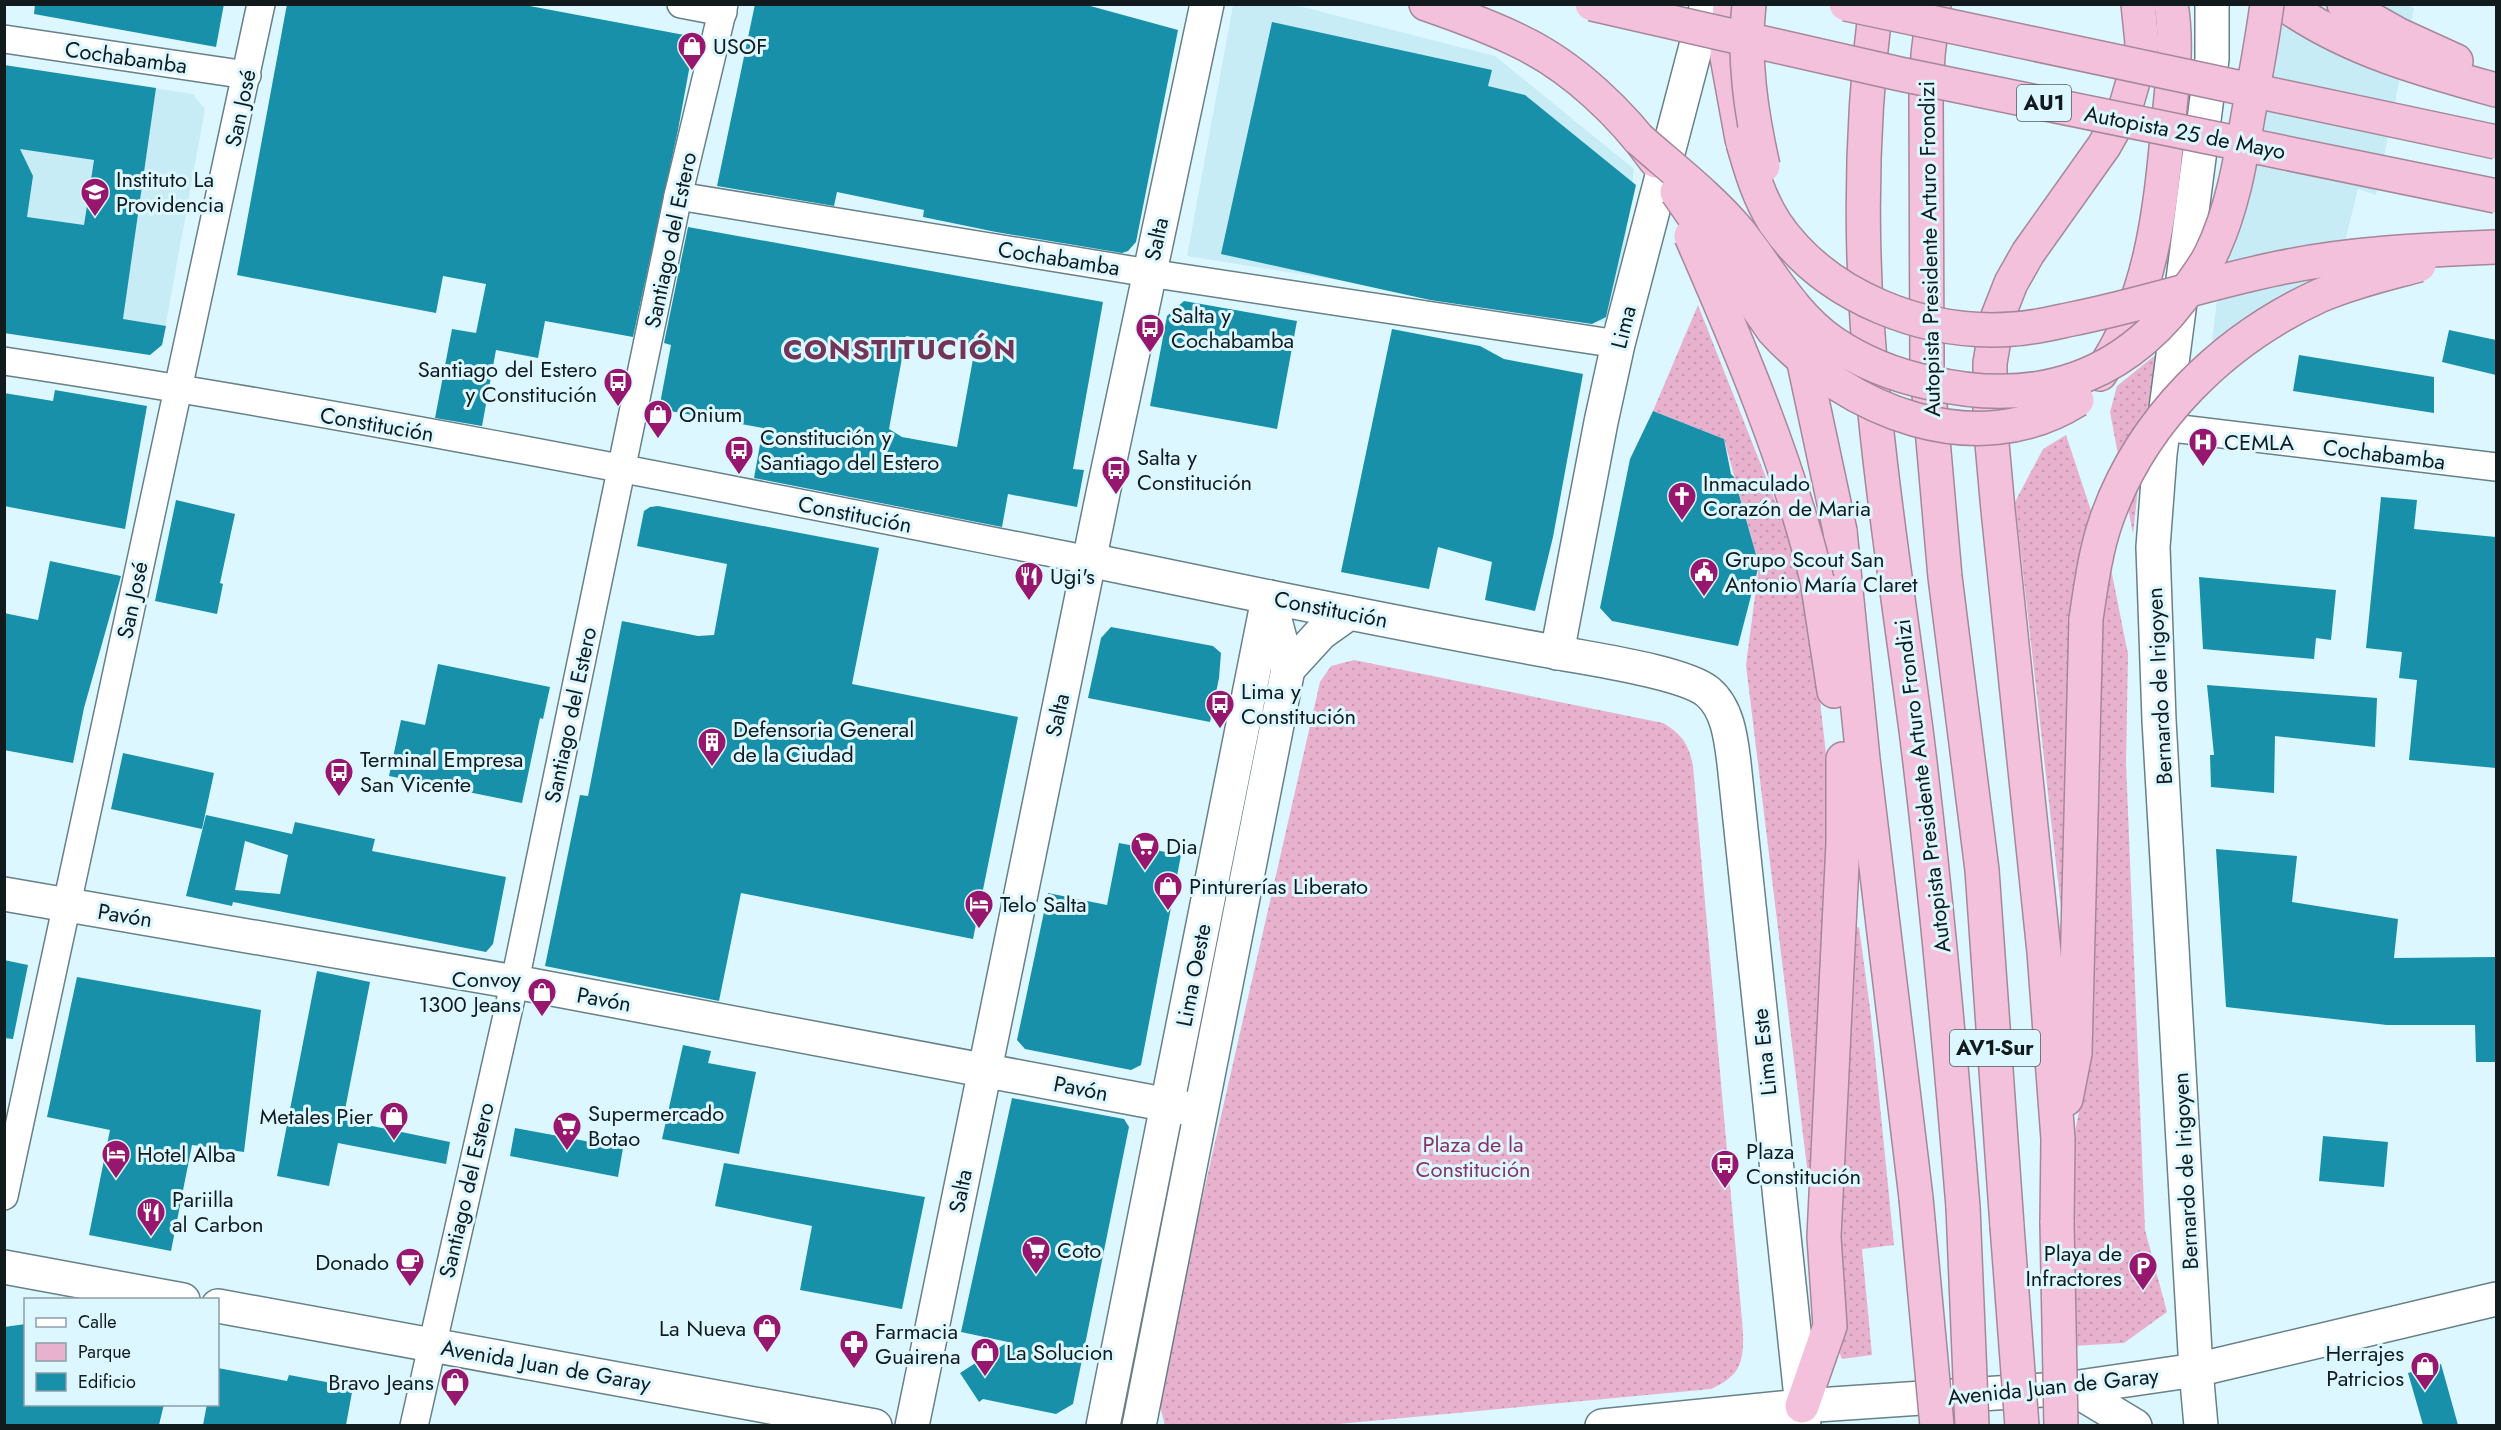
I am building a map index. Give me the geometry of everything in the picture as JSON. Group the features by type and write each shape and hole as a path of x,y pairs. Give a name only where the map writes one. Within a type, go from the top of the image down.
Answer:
{"highway":[{"path":"1426,4 1498,31 1546,56 1592,92 1639,139 1726,218 1794,307 1817,331 1834,343 1911,379 1979,391 2030,390 2074,378 2106,365 2135,348 2169,314 2210,254 2228,212 2241,157 2267,4"},
{"name":"Autopista 25 de Mayo","path":"1592,4 1900,74 2496,196"},
{"path":"1730,4 1727,57 1743,143 1754,179 1776,224 1822,272 1856,295 1892,312 1953,327 1989,330 2034,327 2099,314 2249,274 2354,255 2496,248"},
{"path":"1749,4 1747,81 1754,125 1840,531 1908,1201 1935,1425"},
{"name":"AU1","path":"1846,4 2496,142"},
{"name":"Autopista Presidente Arturo Frondizi","path":"1876,4 1871,43 1863,212 1867,322 1886,497 1932,853 1964,1207 1972,1425"},
{"name":"Autopista Presidente Arturo Frondizi","path":"1934,4 1926,94 1927,370 1945,577 1982,870 2022,1425"},
{"path":"2061,1425 2057,1223 2058,1138 2044,952 1995,477 1990,412 1990,363 1998,316 2011,282 2028,253 2104,146 2125,109 2140,58 2142,43 2138,4"},
{"path":"1639,139 1773,330 1789,348 1815,369 1848,392 1899,415 1936,425 1970,429 2021,425 2059,411 2077,400 2090,388 2120,341 2142,291 2161,202 2175,57 2171,4"},
{"path":"2284,4 2314,23 2364,48 2429,72 2496,90"},
{"path":"2344,4 2446,57 2496,77"},
{"path":"1662,171 1752,381 1791,488 1816,580 1828,643 1908,1201"},
{"path":"2058,1138 2075,1053 2086,619 2093,569 2115,497 2157,424 2175,402 2214,364 2275,320 2321,296 2385,274 2496,248"},
{"path":"1803,1416 1830,1326 1824,1237 1844,843 1843,759"}],"street":[{"name":"San José","path":"4,1196 261,4"},
{"path":"681,4 723,8"},
{"name":"Salta","path":"912,1425 1089,560 1207,4"},
{"name":"Lima","path":"1557,653 1600,422 1707,4"},
{"name":"Bernardo de Irigoyen","path":"2201,1425 2160,732 2153,547 2163,427 2212,59 2212,4"},
{"name":"Santiago del Estero","path":"414,1425 515,982 678,196 723,8"},
{"name":"Cochabamba","path":"4,39 247,75"},
{"name":"Cochabamba","path":"678,196 1149,273 1618,345"},
{"name":"Constitución","path":"4,361 177,387 622,468 1557,653 1691,681 1701,687"},
{"name":"Cochabamba","path":"2163,427 2496,468"},
{"name":"Lima Oeste","path":"1139,1425 1288,669 1269,597"},
{"name":"Lima Oeste","path":"1103,1425 1269,597"},
{"path":"1288,669 1322,633 1349,613"},
{"name":"Lima Este","path":"1701,687 1717,704 1731,737 1803,1416"},
{"name":"Pavón","path":"4,894 515,982 1201,1111"},
{"path":"4,1268 177,1298"},
{"name":"Avenida Juan de Garay","path":"1602,1425 1803,1416 2072,1388 2196,1370 2496,1299"},
{"name":"Avenida Juan de Garay","path":"219,1306 875,1425"},
{"path":"2072,1388 2135,1425"}],"shaded area":[{"path":"1233,5 1295,5 1495,56 1634,169 1615,324 1187,256"},
{"path":"2260,5 2409,5 2414,9 2376,195 2358,189 2335,282 2212,341 2223,249"},
{"name":"Instituto La Providencia","path":"4,65 193,94 205,109 162,345 150,355 5,333"}],"green space":[{"path":"1698,305 1806,579 1834,823 1814,1225 1746,665 1759,565 1724,439 1653,411"},
{"path":"2159,352 2145,425 2133,534 2110,412 2117,386"},
{"path":"2066,435 2112,574 2128,654 2126,763 2145,1230 2167,1312 2124,1343 2072,1346 2075,1132 2089,1057 2104,599 2069,979 2015,502 2043,449"},
{"name":"Plaza de la Constitución","path":"1354,660 1663,723 1675,731 1687,746 1693,766 1743,1332 1741,1361 1738,1368 1728,1379 1711,1389 1328,1425 1165,1426 1159,1401 1159,1388 1320,682 1331,666"},
{"path":"1859,927 1871,1016 1894,1245 1862,1249 1872,1355 1842,1359 1834,1341 1850,928"}],"building":[{"path":"35,4 224,4 216,47 34,14"},
{"path":"287,4 519,4 695,37 678,130 633,337 545,321 538,358 496,350 482,426 435,418 452,329 476,333 486,284 443,276 436,313 237,275"},
{"path":"755,4 1083,4 1178,30 1136,242 1128,251 1122,253 923,217 924,210 837,192 834,206 717,186"},
{"path":"1272,22 1492,70 1488,86 1525,95 1636,185 1606,317 1592,324 1430,300 1221,254"},
{"name":"Instituto La Providencia","path":"4,65 156,88 123,319 166,326 162,345 150,355 4,333","holes":["20,149 94,160 84,225 27,217 33,176"]},
{"path":"688,227 1103,302 1073,469 1084,470 1077,507 1008,494 1002,527 754,478 763,428 659,409 671,345 664,343","holes":["906,336 975,348 957,447 902,437 889,429"]},
{"path":"1184,301 1297,321 1277,429 1150,406 1167,316"},
{"path":"1392,329 1480,346 1504,359 1583,374 1553,537 1535,611 1485,600 1492,562 1438,547 1429,589 1341,572"},
{"path":"2449,330 2496,340 2496,375 2442,362"},
{"path":"2299,355 2434,377 2434,413 2293,391"},
{"path":"55,390 147,406 125,529 4,506 4,393 53,401"},
{"name":"Inmaculado Corazón de Maria","path":"1653,411 1724,439 1731,474 1734,477 1759,565 1738,646 1612,621 1600,608 1630,459"},
{"path":"2381,497 2417,500 2414,529 2496,537 2496,768 2409,760 2417,680 2399,678 2402,652 2366,648"},
{"path":"176,500 235,514 220,583 223,584 217,614 155,601"},
{"path":"658,506 879,548 852,684 1018,717 973,939 741,893 719,1001 545,966 580,795 588,796 622,621 698,636 714,635 727,564 637,546 644,511"},
{"path":"50,561 121,576 84,708 73,763 4,750 4,613 38,620"},
{"path":"2199,577 2336,590 2331,640 2316,638 2314,659 2203,649"},
{"path":"1111,627 1213,646 1221,653 1219,678 1210,722 1088,698 1101,638"},
{"path":"438,664 550,687 543,719 540,718 522,803 389,776 401,720 425,725"},
{"path":"2207,685 2377,698 2375,747 2275,736 2274,793 2211,787 2210,755 2214,755"},
{"path":"123,753 214,773 202,829 111,809"},
{"path":"206,815 292,834 295,822 375,839 372,851 506,877 493,944 486,952 233,902 232,906 186,896","holes":["245,841 288,855 280,894 235,890"]},
{"path":"1119,843 1181,855 1141,1065 1131,1070 1025,1049 1017,1040 1048,893 1107,905"},
{"path":"2216,849 2297,856 2292,902 2398,919 2394,958 2496,957 2496,1062 2476,1062 2475,1025 2387,1025 2226,1007"},
{"path":"4,960 28,965 13,1039 4,1038"},
{"path":"317,971 370,982 343,1120 450,1142 446,1164 338,1143 329,1186 277,1176"},
{"path":"77,977 261,1010 244,1152 192,1145 171,1251 89,1235 110,1130 47,1117"},
{"path":"683,1045 711,1051 708,1063 756,1072 739,1154 662,1139"},
{"name":"Coto","path":"1012,1098 1124,1119 1129,1127 1073,1404 1056,1414 983,1399 979,1402 960,1373 1008,1342 961,1332"},
{"name":"Supermercado Botao","path":"515,1128 623,1148 618,1177 510,1156"},
{"path":"2323,1136 2388,1142 2384,1187 2319,1181"},
{"path":"724,1163 925,1197 902,1309 800,1290 812,1226 715,1206"},
{"path":"24,1324 24,1406 164,1406 159,1425 4,1425 4,1327"},
{"path":"2441,1364 2458,1425 2423,1425 2408,1373"},
{"path":"219,1368 287,1381 289,1375 353,1387 346,1425 203,1425 207,1406 219,1406"}],"place":[{"name":"USOF","path":"692,72"},
{"name":"Instituto La Providencia","path":"95,218"},
{"name":"Salta y Cochabamba","path":"1150,354"},
{"name":"Santiago del Estero y Constitución","path":"618,408"},
{"name":"Onium","path":"658,440"},
{"name":"CEMLA","path":"2203,468"},
{"name":"Constitución y Santiago del Estero","path":"739,476"},
{"name":"Salta y Constitución","path":"1116,496"},
{"name":"Inmaculado Corazón de Maria","path":"1682,522"},
{"name":"Grupo Scout San Antonio María Claret","path":"1704,598"},
{"name":"Ugi's","path":"1029,602"},
{"name":"Lima y Constitución","path":"1220,730"},
{"name":"Defensoria General de la Ciudad","path":"712,768"},
{"name":"Terminal Empresa San Vicente","path":"339,798"},
{"name":"Dia","path":"1145,872"},
{"name":"Pinturerías Liberato","path":"1168,912"},
{"name":"Telo Salta","path":"979,930"},
{"name":"Convoy 1300 Jeans","path":"542,1018"},
{"name":"Metales Pier","path":"394,1142"},
{"name":"Supermercado Botao","path":"567,1152"},
{"name":"Hotel Alba","path":"116,1180"},
{"name":"Plaza Constitución","path":"1725,1190"},
{"name":"Pariilla al Carbon","path":"151,1238"},
{"name":"Coto","path":"1036,1276"},
{"name":"Donado","path":"410,1288"},
{"name":"Playa de Infractores","path":"2143,1292"},
{"name":"La Nueva","path":"767,1354"},
{"name":"Farmacia Guairena","path":"854,1370"},
{"name":"La Solucion","path":"985,1378"},
{"name":"Herrajes Patricios","path":"2425,1392"},
{"name":"Bravo Jeans","path":"455,1408"}],"district":[{"name":"CONSTITUCIÓN","path":"900,349"}]}
